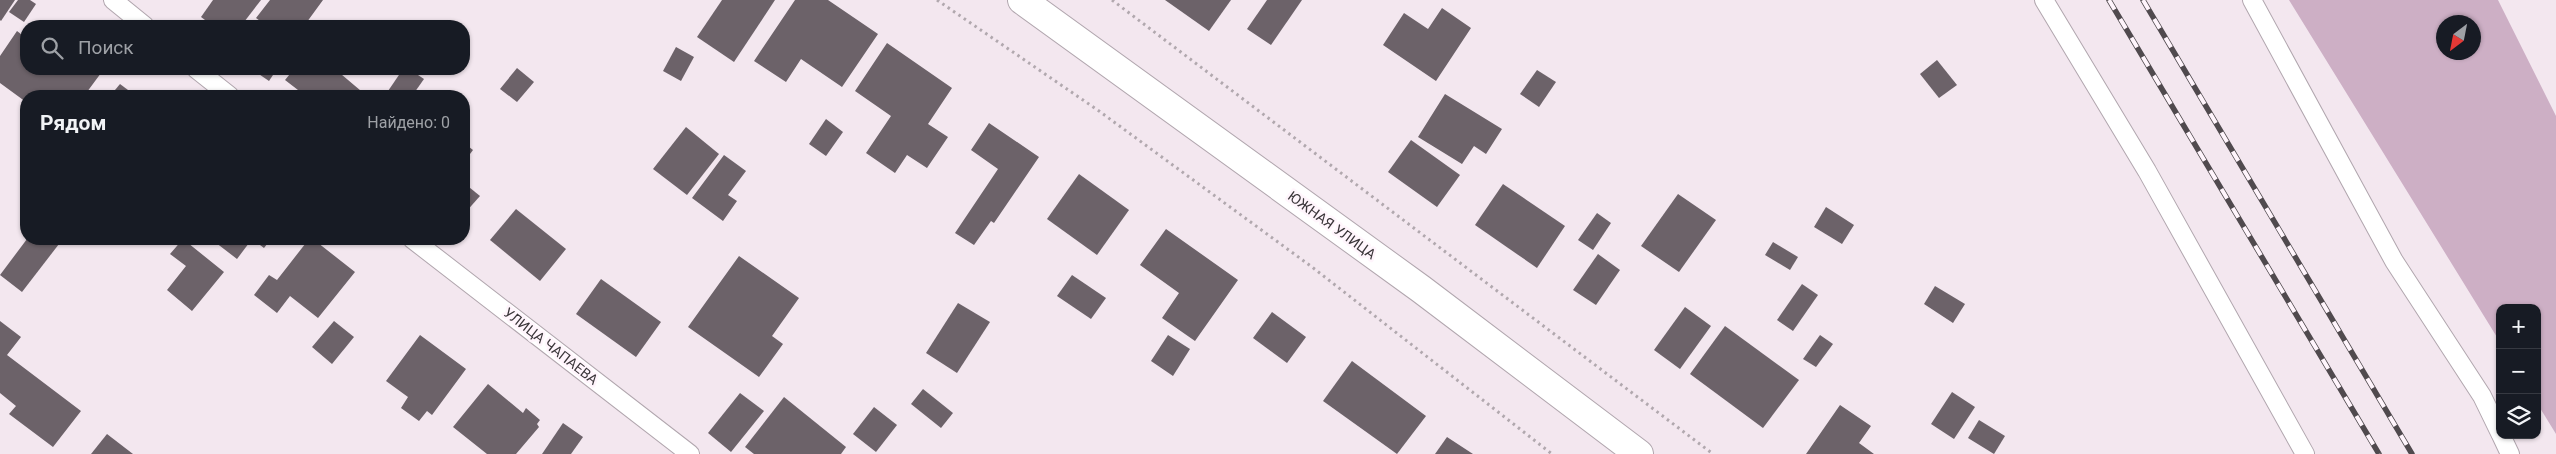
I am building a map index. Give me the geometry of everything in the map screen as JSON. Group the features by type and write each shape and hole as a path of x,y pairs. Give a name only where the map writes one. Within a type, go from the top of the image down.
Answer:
{"street":[{"name":"ЮЖНАЯ УЛИЦА","path":"1022,0 1422,289 1639,454"}],"lane":[{"path":"113,0 138,20"},
{"path":"2044,0 2147,171 2305,454"},
{"path":"2252,0 2394,261 2482,396 2496,426"},
{"path":"204,75 222,90"},
{"name":"УЛИЦА ЧАПАЕВА","path":"420,245 690,454"},
{"path":"2502,439 2510,454"}],"path":[{"path":"938,0 1099,111 1304,262 1552,454"},
{"path":"1112,0 1713,454"}],"shaded area":[{"path":"2289,0 2498,0 2556,116 2556,434 2541,410 2541,304 2496,304 2496,336"}],"building":[{"path":"0,0 15,0 1,21 0,20"},
{"path":"18,0 30,0 36,4 25,20 21,20 9,12"},
{"path":"213,0 261,0 246,20 205,20 201,17"},
{"path":"270,0 323,0 308,20 259,20 256,18"},
{"path":"722,0 775,0 734,62 697,37"},
{"path":"795,0 828,0 878,34 842,87 801,59 786,82 754,61"},
{"path":"1165,0 1231,0 1209,31"},
{"path":"1267,0 1302,0 1271,45 1247,29"},
{"path":"1442,8 1471,28 1436,81 1383,45 1404,13 1428,29"},
{"path":"17,31 20,33 20,75 100,75 88,90 20,90 20,98 0,83 0,56"},
{"path":"887,43 952,88 928,124 948,137 927,168 907,155 895,173 866,153 891,116 855,91"},
{"path":"676,47 694,57 681,81 663,71"},
{"path":"1937,60 1957,85 1939,98 1920,74"},
{"path":"517,68 534,82 517,102 500,89"},
{"path":"1537,70 1556,82 1539,107 1520,94"},
{"path":"260,75 273,75 269,81"},
{"path":"289,75 342,75 360,90 298,90 285,80"},
{"path":"399,75 418,75 424,79 416,90 389,90"},
{"path":"120,84 128,90 115,90"},
{"path":"1445,94 1502,129 1486,154 1474,146 1462,164 1418,137"},
{"path":"826,119 843,132 826,156 809,144"},
{"path":"989,123 1039,157 994,223 991,221 974,245 955,233 998,169 971,150"},
{"path":"686,127 719,154 687,195 653,169"},
{"path":"1411,140 1460,175 1437,207 1388,172"},
{"path":"724,155 746,171 728,195 737,201 723,221 692,198"},
{"path":"1079,174 1129,210 1097,255 1047,219"},
{"path":"1503,184 1565,226 1537,268 1475,225"},
{"path":"470,188 480,196 470,207"},
{"path":"1678,194 1716,220 1679,272 1641,246"},
{"path":"1826,207 1854,225 1842,244 1814,227"},
{"path":"516,209 566,249 540,281 490,240"},
{"path":"1597,213 1611,223 1593,250 1578,240"},
{"path":"1166,229 1238,280 1195,341 1162,318 1179,293 1140,265"},
{"path":"1773,242 1798,257 1790,270 1765,255"},
{"path":"22,245 58,245 22,292 0,275"},
{"path":"178,245 190,245 224,272 192,311 167,290 186,266 170,254"},
{"path":"219,245 248,245 237,259"},
{"path":"304,245 321,245 355,272 318,318 290,296 277,313 254,295 269,275 277,280"},
{"path":"1598,254 1620,270 1596,305 1573,290"},
{"path":"739,256 799,298 772,336 783,344 759,377 688,327"},
{"path":"1072,275 1106,298 1091,319 1057,296"},
{"path":"601,279 661,322 636,357 576,314"},
{"path":"1802,284 1818,295 1793,331 1777,320"},
{"path":"1935,286 1965,304 1953,323 1924,304"},
{"path":"958,303 990,322 957,373 926,353"},
{"path":"1685,307 1711,326 1680,369 1654,350"},
{"path":"1272,312 1306,337 1287,363 1253,338"},
{"path":"0,321 21,337 7,355 81,411 53,447 9,414 16,406 0,393"},
{"path":"334,321 354,337 332,364 312,347"},
{"path":"1725,326 1799,380 1763,428 1690,374"},
{"path":"420,335 466,369 432,415 427,411 419,421 401,408 408,397 386,381"},
{"path":"1168,335 1190,349 1173,376 1151,361"},
{"path":"1820,335 1833,344 1816,367 1803,359"},
{"path":"1352,361 1426,416 1397,454 1323,401"},
{"path":"488,384 523,413 526,408 540,420 537,424 539,427 516,454 487,454 453,427"},
{"path":"923,389 953,413 941,428 911,404"},
{"path":"1952,392 1975,407 1954,439 1931,424"},
{"path":"740,393 764,411 731,452 708,433"},
{"path":"784,397 846,447 841,454 754,454 745,447"},
{"path":"1840,405 1871,426 1859,443 1874,454 1806,454"},
{"path":"874,407 897,425 876,452 853,434"},
{"path":"1979,420 2005,436 1994,454 1968,438"},
{"path":"563,423 583,437 571,454 542,454"},
{"path":"107,434 133,454 91,454"},
{"path":"1447,437 1473,454 1435,454"}],"railway":[{"path":"2109,0 2379,454"},
{"path":"2143,0 2412,454"}]}
